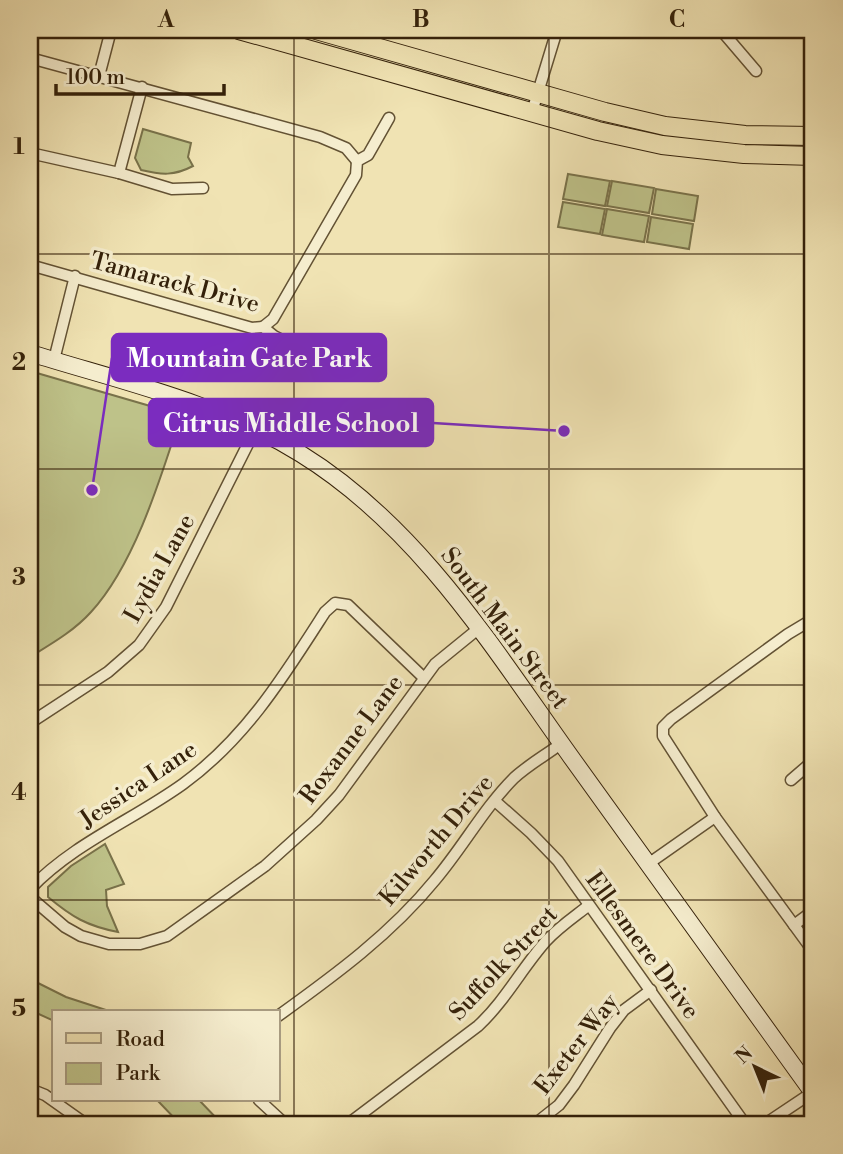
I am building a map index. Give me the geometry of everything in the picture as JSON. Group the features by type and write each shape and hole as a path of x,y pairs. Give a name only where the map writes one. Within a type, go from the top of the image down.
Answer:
{"main road":[{"path":"240,30 598,131 662,145 744,154 813,156"},
{"path":"316,30 537,93 665,126 746,135 813,136"},
{"name":"South Main Street","path":"30,353 189,400 256,428 303,455 343,484 424,558 562,743 813,1093"}],"street":[{"path":"99,76 111,30"},
{"path":"532,112 557,30"},
{"path":"721,30 756,71"},
{"path":"30,58 320,137 346,148 357,161 356,175 273,319 263,327"},
{"path":"119,173 142,87"},
{"path":"357,161 368,155 389,118"},
{"path":"30,153 119,173 172,189 203,188"},
{"name":"Tamarack Drive","path":"30,265 253,328 263,327 303,351"},
{"path":"54,360 75,276"},
{"name":"Lydia Lane","path":"30,723 108,672 139,645 166,607 256,428"},
{"name":"Jessica Lane","path":"30,889 65,857 183,784 230,744 266,703 325,612 335,603 348,605 424,678"},
{"path":"813,619 788,634 663,727 663,736 715,817 813,951"},
{"name":"Roxanne Lane","path":"30,897 65,927 81,936 109,944 141,944 167,936 287,849 339,795 444,654 478,629"},
{"name":"Kilworth Drive","path":"280,1015 361,954 402,916 436,879 515,778 562,743"},
{"path":"791,780 813,761"},
{"name":"Ellesmere Drive","path":"495,801 531,832 558,861 745,1124"},
{"path":"648,863 715,817"},
{"name":"Suffolk Street","path":"348,1124 478,1026 493,1012 545,943 559,928 588,906"},
{"path":"794,925 813,911"},
{"name":"Exeter Way","path":"536,1124 558,1105 574,1085 624,1010 651,990"},
{"path":"30,1088 52,1100"},
{"path":"765,1124 813,1093"},
{"path":"54,1102 83,1123"},
{"path":"261,1102 285,1124"}],"green space":[{"path":"143,129 191,143 188,157 193,166 168,174 141,170 135,158"},
{"path":"568,174 610,181 605,206 563,199"},
{"path":"612,181 654,188 649,213 607,206"},
{"path":"656,189 698,196 694,221 652,214"},
{"path":"563,202 605,209 600,234 558,227"},
{"path":"607,209 649,216 644,242 602,235"},
{"path":"651,217 693,224 689,249 647,242"},
{"path":"30,371 181,415 145,519 121,570 84,619 30,657"},
{"path":"105,844 124,884 106,890 107,906 118,932 80,920 48,897 48,887 71,866"},
{"path":"30,979 66,997 106,1010 52,1010 52,1020 30,1010"},
{"path":"159,1102 201,1102 222,1124 180,1124"}],"place":[{"name":"Citrus Middle School","path":"564,431"},
{"name":"Mountain Gate Park","path":"92,490"}]}
